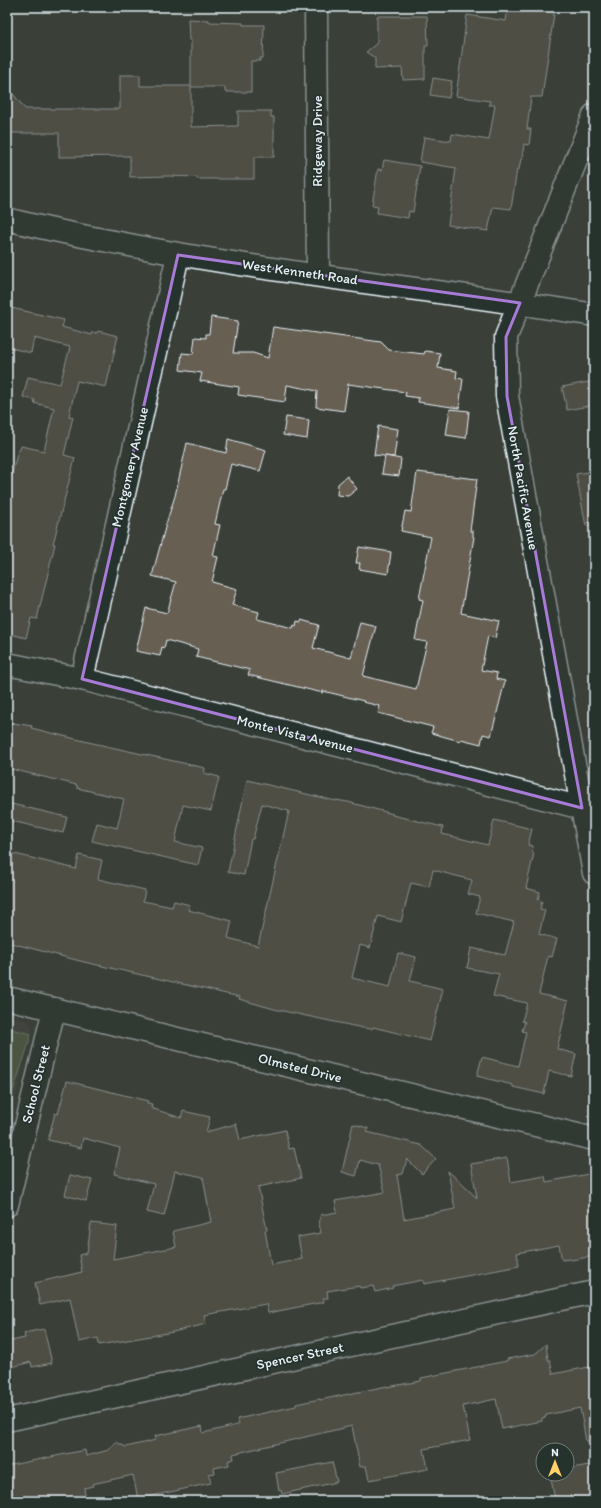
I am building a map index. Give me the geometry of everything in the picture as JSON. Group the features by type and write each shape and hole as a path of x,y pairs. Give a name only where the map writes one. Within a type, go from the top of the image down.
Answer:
{"street":[{"name":"Ridgeway Drive","path":"316,7 318,276"},
{"name":"North Pacific Avenue","path":"594,115 506,337 506,396 594,874"},
{"name":"West Kenneth Road","path":"7,219 37,227 178,255 318,276 520,303 594,315"},
{"name":"Montgomery Avenue","path":"82,679 178,255"},
{"name":"Monte Vista Avenue","path":"7,664 82,679 582,808"},
{"name":"Olmsted Drive","path":"7,998 594,1139"},
{"name":"School Street","path":"7,1205 54,1009"},
{"name":"Spencer Street","path":"7,1420 594,1292"}],"highlighted area":[{"path":"178,255 520,303 506,337 507,396 582,808 82,679"}],"shaded area":[{"path":"7,1016 28,1021 32,1028 7,1132"}],"green space":[{"path":"7,1028 31,1034 7,1108"}],"building":[{"path":"508,7 555,7 542,97 531,97 527,129 531,129 529,145 524,144 522,159 519,169 517,169 511,209 493,207 488,231 448,225 456,168 420,162 424,137 451,141 452,134 489,140 495,105 489,105 490,101 456,96 467,15 506,21"},
{"path":"377,16 427,16 428,46 425,46 425,79 403,80 402,68 375,69 375,58 366,52 377,43"},
{"path":"188,19 209,20 209,22 243,23 243,25 264,25 263,58 260,58 260,61 251,61 251,92 225,92 225,87 191,87 191,127 238,126 238,111 271,111 271,117 274,117 274,157 254,157 254,179 197,179 197,177 169,176 130,177 130,156 59,157 59,133 7,133 7,86 25,109 120,109 120,75 140,75 140,86 191,86 191,40 189,40"},
{"path":"433,78 452,81 449,98 430,95"},
{"path":"384,160 420,166 413,212 409,211 408,218 377,213 378,206 372,205 378,169 382,170"},
{"path":"7,307 64,320 62,327 92,335 93,332 97,333 98,331 118,336 106,387 77,381 69,416 73,417 64,455 75,458 53,544 55,544 37,619 31,618 26,638 7,633 7,494 18,450 20,450 21,446 44,451 54,408 34,403 35,400 23,397 28,377 60,384 70,347 34,338 31,353 7,347"},
{"path":"211,317 238,321 233,353 253,353 268,358 273,327 381,342 389,350 424,354 425,351 440,353 438,368 457,371 456,378 463,379 459,408 418,402 419,398 405,396 406,392 348,384 344,411 316,407 317,391 287,385 285,402 238,395 239,387 200,381 202,373 180,370 182,353 193,354 195,337 206,338 206,334 209,334"},
{"path":"594,381 594,405 567,410 562,387"},
{"path":"450,409 469,411 466,438 446,435"},
{"path":"286,417 309,420 307,439 283,435"},
{"path":"378,426 398,429 394,457 374,455"},
{"path":"228,439 266,450 260,471 231,464 225,489 223,489 215,524 220,525 213,556 218,557 212,582 237,589 232,605 259,612 257,619 293,628 294,625 296,626 297,621 301,622 301,620 319,625 313,648 351,658 360,622 376,626 363,676 416,689 427,642 415,640 423,600 419,599 431,537 401,531 405,511 411,512 417,472 477,479 470,531 473,531 474,537 461,613 499,621 495,638 488,636 481,670 497,673 496,679 505,681 491,736 483,734 481,744 461,739 460,741 431,733 433,727 378,713 380,706 323,691 323,693 248,675 250,670 196,657 198,649 166,640 164,648 162,647 160,656 136,651 146,608 167,613 176,582 152,576 175,496 187,443 226,453"},
{"path":"385,456 401,459 399,476 382,474"},
{"path":"594,471 594,526 586,526 576,474"},
{"path":"347,476 357,489 348,496 337,495 338,484"},
{"path":"359,547 391,552 388,574 359,569 360,563 356,563"},
{"path":"7,722 32,726 31,728 88,742 205,768 204,773 219,777 211,811 183,805 175,842 202,848 198,865 92,841 97,823 117,828 124,799 77,788 77,785 7,768"},
{"path":"247,780 336,801 348,802 393,814 392,815 443,827 442,834 488,845 494,820 532,829 528,845 533,846 532,852 534,853 526,888 540,892 538,900 542,901 540,909 545,910 539,934 557,939 552,957 548,956 539,994 568,1001 557,1049 576,1054 571,1076 549,1071 544,1094 513,1087 513,1085 477,1076 482,1057 518,1066 526,1032 522,1031 525,1022 522,1021 527,1003 493,996 499,974 467,968 471,948 505,955 514,922 476,913 480,897 468,894 472,880 433,870 429,887 411,883 401,922 378,916 370,948 360,945 352,978 390,987 398,953 416,957 410,981 443,989 430,1041 373,1027 372,1029 363,1028 274,1009 239,999 240,997 84,962 7,942 7,852 76,869 79,855 102,860 98,879 145,890 143,901 172,907 174,901 190,905 188,910 232,921 228,938 258,946 289,811 262,804 253,839 251,839 244,875 228,872"},
{"path":"7,803 67,817 63,833 7,820"},
{"path":"67,1081 148,1101 147,1103 152,1104 151,1108 181,1118 183,1111 210,1117 206,1132 236,1124 240,1140 285,1130 289,1149 294,1148 301,1178 258,1187 267,1230 265,1230 271,1265 302,1259 298,1237 321,1233 319,1224 321,1215 337,1212 335,1201 385,1192 378,1165 360,1160 356,1176 342,1172 353,1124 368,1128 367,1132 421,1145 436,1159 422,1174 407,1159 403,1174 397,1175 404,1219 455,1209 448,1171 477,1198 471,1164 507,1158 511,1182 545,1176 546,1182 594,1173 594,1256 562,1260 559,1245 517,1253 519,1266 424,1284 423,1280 392,1286 393,1288 375,1292 373,1286 360,1288 359,1286 327,1291 328,1298 323,1298 324,1302 268,1313 266,1304 204,1315 206,1324 173,1332 99,1345 98,1338 79,1342 70,1298 40,1305 35,1283 82,1272 79,1255 87,1253 91,1223 117,1226 113,1259 176,1247 173,1231 211,1222 203,1177 175,1171 164,1216 147,1212 154,1184 114,1174 120,1148 83,1138 81,1148 48,1140 55,1113 58,1114"},
{"path":"70,1175 92,1180 86,1201 65,1195"},
{"path":"44,1329 52,1363 32,1367 31,1362 7,1368 7,1342 25,1338 24,1333"},
{"path":"546,1344 548,1360 550,1360 553,1374 594,1366 594,1441 586,1441 580,1408 546,1415 546,1417 542,1418 542,1421 502,1429 496,1399 463,1406 470,1440 424,1449 428,1469 369,1480 366,1466 360,1467 352,1426 233,1454 234,1459 228,1461 229,1465 214,1468 215,1473 209,1474 211,1483 138,1499 133,1475 92,1484 93,1486 84,1488 86,1501 14,1501 7,1466 85,1450 86,1456 109,1450 116,1442 126,1447 156,1440 155,1436 202,1426 203,1433 237,1425 239,1424 237,1419 296,1406 296,1404 387,1386 421,1381 421,1378 535,1354"},
{"path":"332,1462 337,1482 282,1494 281,1490 279,1491 276,1473"},
{"path":"594,1464 594,1497 576,1501 575,1496 555,1500 552,1482 575,1482 575,1468"}]}
